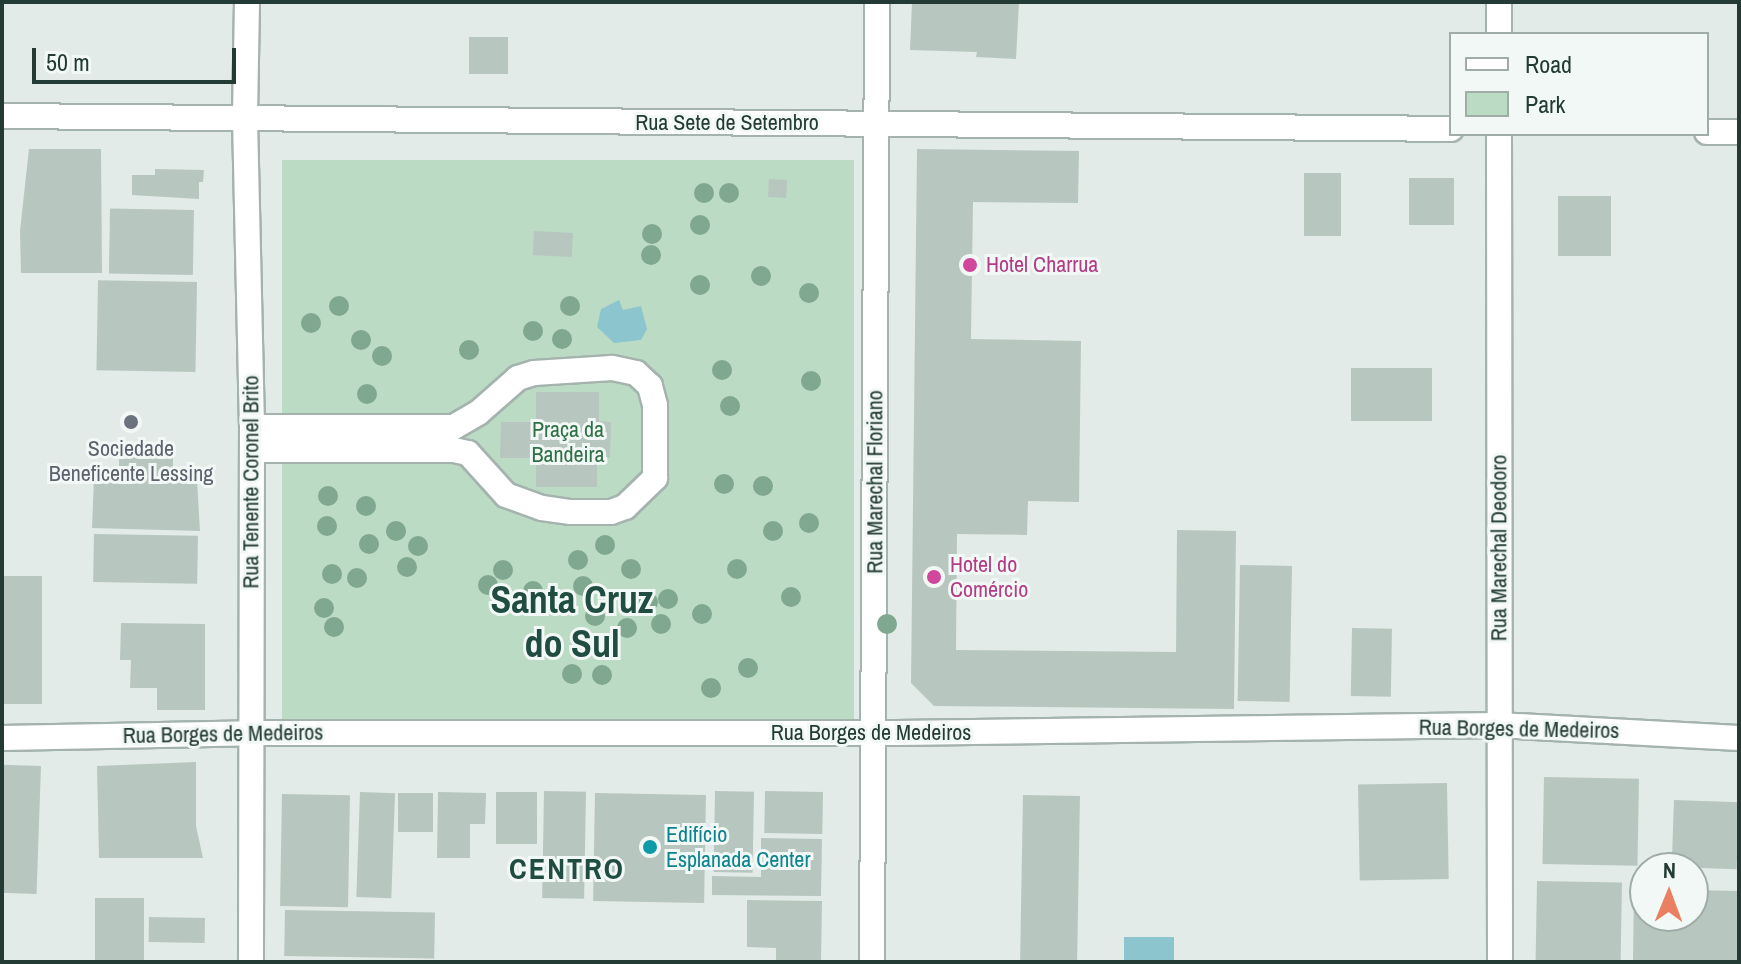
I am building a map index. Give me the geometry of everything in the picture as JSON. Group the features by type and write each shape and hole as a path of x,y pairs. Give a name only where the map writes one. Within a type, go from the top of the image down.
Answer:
{"street":[{"name":"Rua Tenente Coronel Brito","path":"247,2 245,119 252,439 251,962"},
{"name":"Rua Marechal Floriano","path":"872,962 877,2"},
{"path":"1499,2 1499,32"},
{"name":"Rua Sete de Setembro","path":"2,116 1449,129"},
{"path":"1709,132 1739,132"},
{"name":"Rua Marechal Deodoro","path":"1499,136 1500,962"},
{"path":"612,368 636,373 650,386 655,405 655,478 625,507 611,512 571,512 526,504 506,495 468,453 252,439 454,427 478,413 518,378 534,373 612,368"},
{"name":"Rua Borges de Medeiros","path":"2,738 252,733 872,733 1498,725 1739,738"}],"green space":[{"name":"Praça da Bandeira","path":"282,160 854,160 854,723 282,723"}],"water":[{"path":"619,300 623,310 641,306 647,329 641,340 614,343 597,327 601,309"},
{"path":"1124,937 1174,937 1174,962 1124,962"}],"building":[{"path":"912,2 1019,2 1016,59 976,57 977,52 910,50"},
{"path":"469,37 508,37 508,74 469,74"},
{"path":"29,149 101,149 102,273 21,273 20,231"},
{"path":"917,149 1079,151 1078,203 973,202 971,339 1081,341 1079,502 1028,501 1027,535 957,534 956,650 1176,652 1177,530 1236,531 1234,709 934,706 911,683"},
{"path":"155,169 204,170 203,182 199,182 199,199 132,195 132,175 155,175"},
{"path":"1304,173 1341,173 1341,236 1304,236"},
{"path":"1409,178 1454,178 1454,225 1409,225"},
{"path":"769,179 787,180 786,198 768,197"},
{"path":"1558,196 1611,196 1611,256 1558,256"},
{"path":"110,209 194,210 193,275 109,274"},
{"path":"534,231 573,233 572,257 533,255"},
{"path":"98,280 197,282 195,372 96,370"},
{"path":"1351,368 1432,368 1432,421 1351,421"},
{"path":"536,392 599,392 599,421 611,422 610,458 597,458 597,487 536,487 536,458 500,458 501,422 536,422"},
{"path":"119,445 173,445 173,481 197,481 200,531 92,528 94,479 119,480"},
{"path":"94,534 198,536 197,584 93,582"},
{"path":"1240,565 1292,566 1290,702 1238,701"},
{"path":"2,576 42,576 42,704 2,704"},
{"path":"121,623 205,624 205,710 157,710 157,688 130,688 131,660 120,660"},
{"path":"1352,628 1392,629 1391,697 1351,696"},
{"path":"196,762 196,826 203,858 99,858 97,766"},
{"path":"2,765 41,766 37,894 2,893"},
{"path":"1544,777 1639,779 1638,852 1629,852 1629,865 1542,864"},
{"path":"1447,783 1449,879 1360,881 1358,785"},
{"path":"544,791 586,792 584,899 542,898"},
{"path":"715,791 754,792 753,873 714,872"},
{"path":"765,791 823,792 822,834 764,833"},
{"path":"360,792 395,793 391,898 356,897"},
{"path":"438,792 486,793 485,824 470,824 470,858 437,858"},
{"path":"496,792 537,792 537,844 496,844"},
{"path":"398,793 433,793 433,832 398,832"},
{"name":"Edifício Esplanada Center","path":"595,793 706,795 704,903 593,901"},
{"path":"282,794 350,795 348,907 280,906"},
{"path":"1023,795 1080,796 1077,962 1020,962"},
{"path":"1674,800 1739,802 1737,869 1709,868 1709,852 1672,852"},
{"path":"761,838 822,839 821,896 712,895 712,876 761,877"},
{"path":"1537,881 1622,882 1621,962 1536,961"},
{"path":"1709,890 1739,891 1739,962 1633,961 1633,932 1709,932"},
{"path":"95,898 144,898 144,962 95,962"},
{"path":"747,900 822,901 821,962 776,962 776,948 747,947"},
{"path":"285,910 435,913 434,959 284,956"},
{"path":"149,917 205,918 205,943 149,942"}],"place":[{"name":"Hotel Charrua","path":"970,265"},
{"name":"Sociedade Beneficente Lessing","path":"131,422"},
{"name":"Hotel do Comércio","path":"934,577"},
{"name":"Edifício Esplanada Center","path":"650,847"}],"district":[{"name":"Santa Cruz do Sul","path":"572,622"},
{"name":"CENTRO","path":"567,868"}]}
